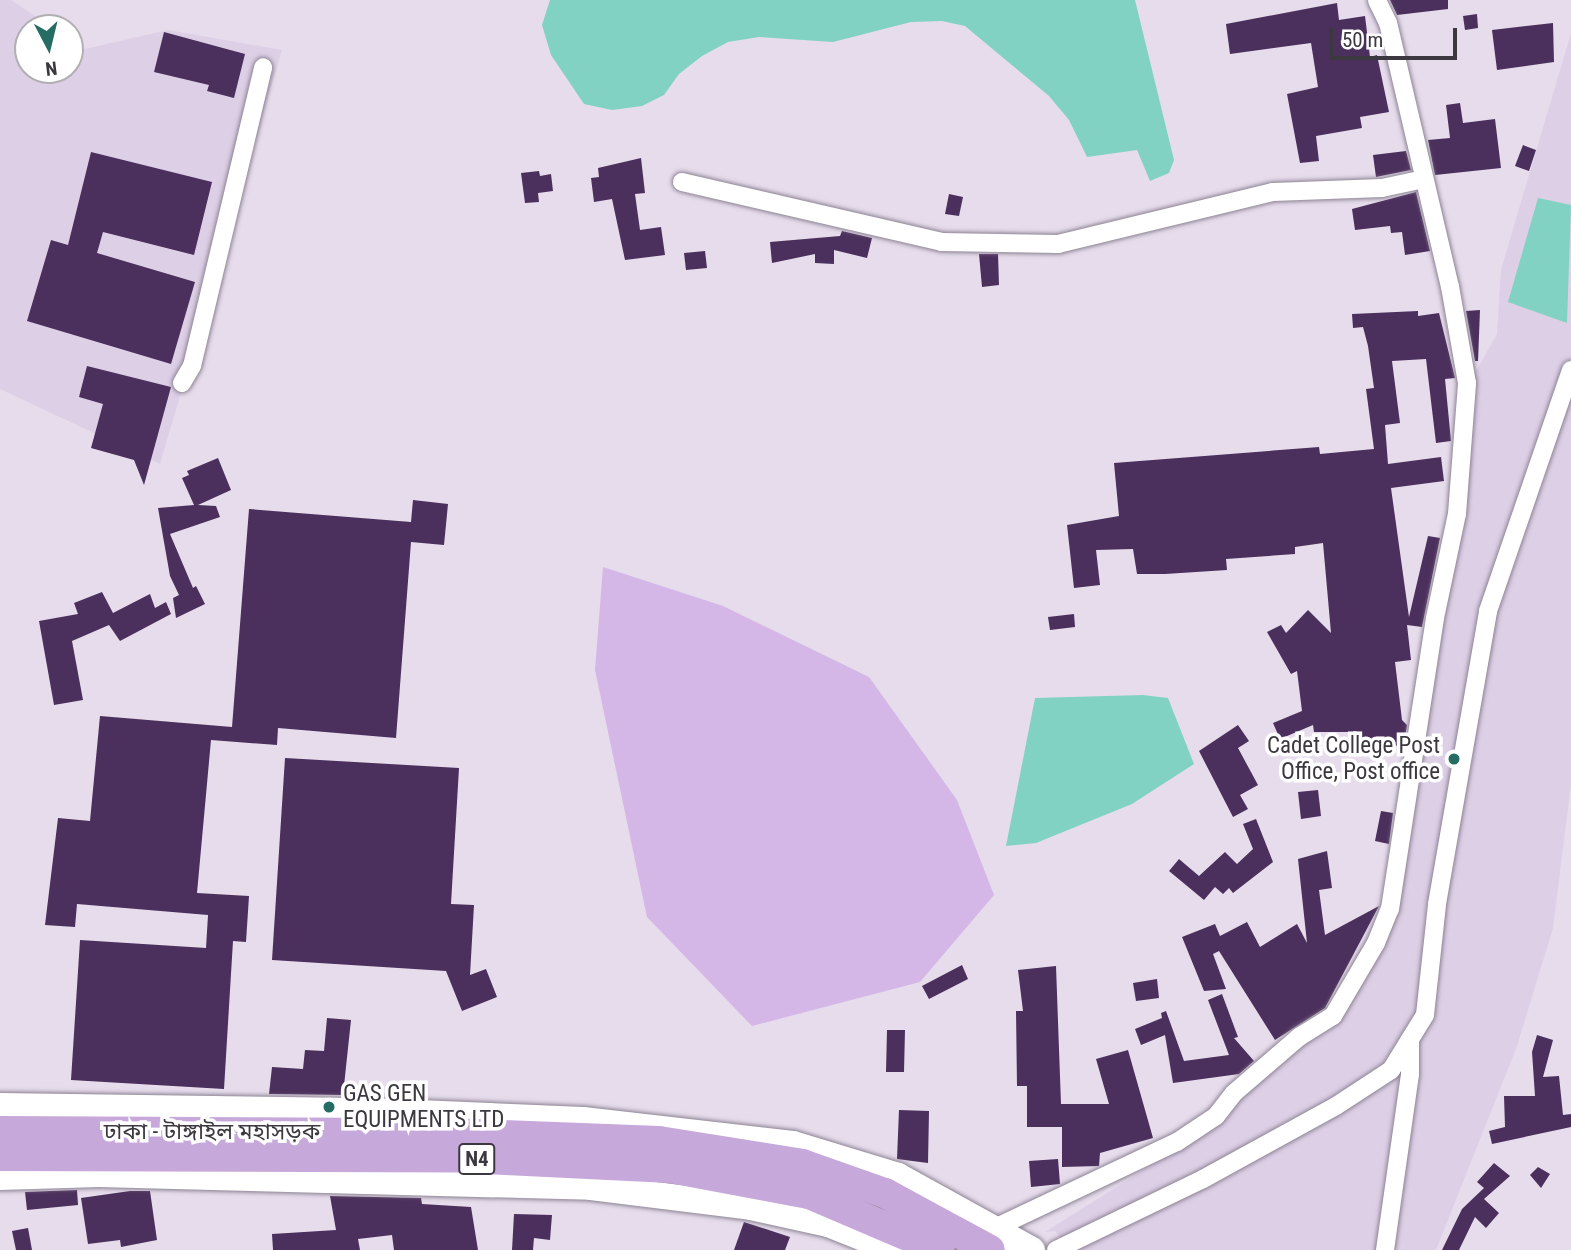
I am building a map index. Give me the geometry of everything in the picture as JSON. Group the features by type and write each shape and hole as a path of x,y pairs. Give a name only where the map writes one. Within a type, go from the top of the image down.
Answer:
{"highway":[{"name":"ঢাকা - টাঙ্গাইল মহাসড়ক","path":"0,1131 451,1133 659,1141 802,1164 885,1193 994,1239"},
{"name":"ঢাকা - টাঙ্গাইল মহাসড়ক","path":"0,1156 465,1158 670,1168 809,1194 940,1250"}],"main road":[{"path":"0,1106 371,1111 583,1120 793,1144 898,1176 994,1239 1032,1250"},
{"path":"0,1177 99,1174 591,1187 751,1207 828,1224 893,1250"}],"street":[{"path":"994,1239 1177,1142 1216,1116 1234,1093 1299,1037 1333,1016 1381,932 1396,877 1435,618 1457,514 1467,383 1388,23 1377,0"},
{"path":"182,383 192,366 263,67"},
{"path":"682,182 941,242 1058,244 1273,192 1382,188 1424,179"},
{"path":"1056,1250 1203,1179 1336,1106 1391,1070 1425,1015 1437,904 1488,611 1571,370"},
{"path":"1385,1250 1410,1074 1410,1039"}],"shaded area":[{"path":"0,0 11,0 32,14 14,14 14,84 84,84 84,48 168,30 282,50 160,464 0,389"},
{"path":"550,0 1135,0 1174,160 1169,173 1150,181 1137,150 1087,157 1069,120 1049,96 965,26 942,21 911,22 833,42 759,37 728,42 702,56 679,74 664,95 642,106 612,110 584,104 551,55 542,25"},
{"path":"1571,33 1571,784 1553,928 1517,1046 1436,1250 1071,1250 1055,1231 1045,1232 1190,1141 1302,1040 1381,945 1470,382 1497,334 1501,270"},
{"path":"1538,198 1571,205 1567,323 1508,302"},
{"path":"603,567 723,606 869,677 957,800 994,895 920,982 752,1026 647,917 595,670"},
{"path":"1143,695 1168,698 1194,764 1132,804 1036,843 1006,846 1035,698"}],"building":[{"path":"1390,0 1448,0 1448,9 1397,15"},
{"path":"1337,3 1339,20 1365,16 1370,57 1377,55 1389,112 1360,117 1362,128 1316,136 1319,161 1300,163 1287,94 1318,87 1311,43 1230,54 1226,24"},
{"path":"1477,14 1478,28 1465,30 1463,16"},
{"path":"1553,23 1554,62 1497,70 1492,30"},
{"path":"164,32 245,54 234,98 207,91 209,85 154,72"},
{"path":"1460,103 1463,123 1495,119 1501,168 1435,175 1428,140 1450,138 1446,105"},
{"path":"1523,145 1536,150 1529,171 1515,166"},
{"path":"1406,151 1411,170 1376,177 1373,155"},
{"path":"91,152 212,182 194,255 103,232 97,253 195,282 171,364 27,321 51,240 68,245"},
{"path":"641,158 645,193 635,194 640,230 661,227 665,255 625,260 612,199 594,202 591,178 599,177 598,168"},
{"path":"539,171 540,176 551,174 553,191 538,193 539,202 525,203 521,173"},
{"path":"1416,192 1430,251 1405,255 1402,232 1391,233 1390,226 1355,230 1352,209"},
{"path":"949,194 963,197 959,216 945,214"},
{"path":"842,231 872,238 867,258 834,250 834,264 815,263 815,254 772,263 770,242 840,236"},
{"path":"705,251 707,268 686,270 684,253"},
{"path":"979,254 998,254 999,285 982,287"},
{"path":"1480,310 1478,361 1475,361 1466,311"},
{"path":"1418,311 1418,316 1439,313 1455,378 1445,379 1451,441 1436,443 1426,359 1392,361 1400,423 1385,425 1388,464 1441,457 1444,481 1391,488 1409,617 1428,536 1440,538 1422,627 1407,625 1411,660 1395,662 1402,720 1407,725 1404,745 1357,750 1355,732 1314,732 1313,725 1280,739 1273,723 1302,711 1297,671 1291,674 1267,632 1281,625 1286,633 1308,610 1331,633 1323,543 1295,547 1295,554 1226,559 1227,570 1165,574 1137,574 1133,549 1096,550 1100,585 1074,588 1067,525 1119,516 1114,463 1319,447 1320,454 1374,449 1366,389 1374,388 1368,346 1363,327 1353,328 1352,314"},
{"path":"87,366 171,387 144,485 134,460 91,448 103,404 79,397"},
{"path":"218,458 231,490 198,505 216,506 220,517 170,534 193,588 196,586 205,604 176,618 173,598 179,595 170,576 158,508 194,505 182,478 189,475 187,471"},
{"path":"413,500 448,504 444,545 411,542 396,738 278,728 277,745 211,740 197,893 249,896 246,942 233,941 224,1089 71,1080 80,940 206,948 208,915 77,904 75,927 45,925 58,818 90,821 100,716 232,727 249,509 411,522"},
{"path":"102,592 113,613 150,594 155,608 166,602 171,614 120,641 109,625 72,641 83,700 54,705 39,621 78,614 74,603"},
{"path":"1074,614 1075,627 1050,630 1048,617"},
{"path":"1238,725 1249,741 1238,748 1258,785 1240,795 1248,809 1233,817 1199,751"},
{"path":"285,758 459,768 451,904 474,905 470,975 486,969 497,997 462,1011 446,971 272,960"},
{"path":"1318,790 1321,816 1301,819 1298,792"},
{"path":"1381,811 1393,813 1389,844 1375,841"},
{"path":"1256,819 1273,862 1233,893 1229,888 1223,894 1215,887 1204,900 1169,871 1179,859 1199,876 1225,852 1237,864 1253,849 1243,824"},
{"path":"1327,851 1332,888 1319,890 1325,935 1379,906 1325,1008 1275,1040 1219,951 1213,954 1226,989 1204,991 1182,937 1215,924 1220,936 1247,922 1260,947 1297,924 1307,943 1298,859"},
{"path":"962,965 968,979 929,999 922,986"},
{"path":"1056,966 1061,1104 1109,1104 1096,1059 1128,1050 1153,1138 1100,1153 1099,1166 1062,1167 1062,1127 1027,1127 1027,1086 1017,1086 1016,1011 1023,1011 1018,970"},
{"path":"1157,979 1159,998 1136,1001 1133,983"},
{"path":"1222,994 1238,1037 1234,1038 1254,1061 1239,1074 1173,1083 1165,1035 1141,1045 1135,1029 1162,1018 1161,1013 1166,1011 1184,1061 1229,1055 1208,1000"},
{"path":"327,1018 351,1020 343,1095 269,1094 272,1067 303,1069 305,1050 324,1051"},
{"path":"887,1030 905,1030 904,1072 886,1072"},
{"path":"1537,1035 1553,1040 1543,1077 1559,1076 1563,1115 1571,1114 1571,1127 1492,1144 1489,1131 1505,1127 1504,1096 1535,1096 1532,1052"},
{"path":"899,1110 929,1111 928,1163 897,1159"},
{"path":"1058,1159 1060,1184 1031,1187 1029,1161"},
{"path":"1494,1163 1510,1176 1484,1199 1499,1213 1486,1228 1475,1217 1459,1250 1442,1250 1462,1209 1484,1188 1477,1182"},
{"path":"1538,1167 1550,1174 1541,1188 1530,1175"},
{"path":"77,1190 78,1205 27,1210 25,1192"},
{"path":"150,1191 157,1240 121,1247 120,1240 88,1244 81,1198"},
{"path":"330,1196 421,1198 422,1204 471,1207 478,1250 394,1250 392,1235 358,1239 360,1250 273,1250 272,1234 336,1230"},
{"path":"514,1214 552,1215 550,1240 534,1238 533,1250 512,1250"},
{"path":"744,1222 790,1237 785,1250 734,1250"},
{"path":"28,1228 32,1250 16,1250 12,1231"}],"place":[{"name":"Cadet College Post Office, Post office","path":"1454,759"},
{"name":"GAS GEN EQUIPMENTS LTD","path":"329,1107"}]}
